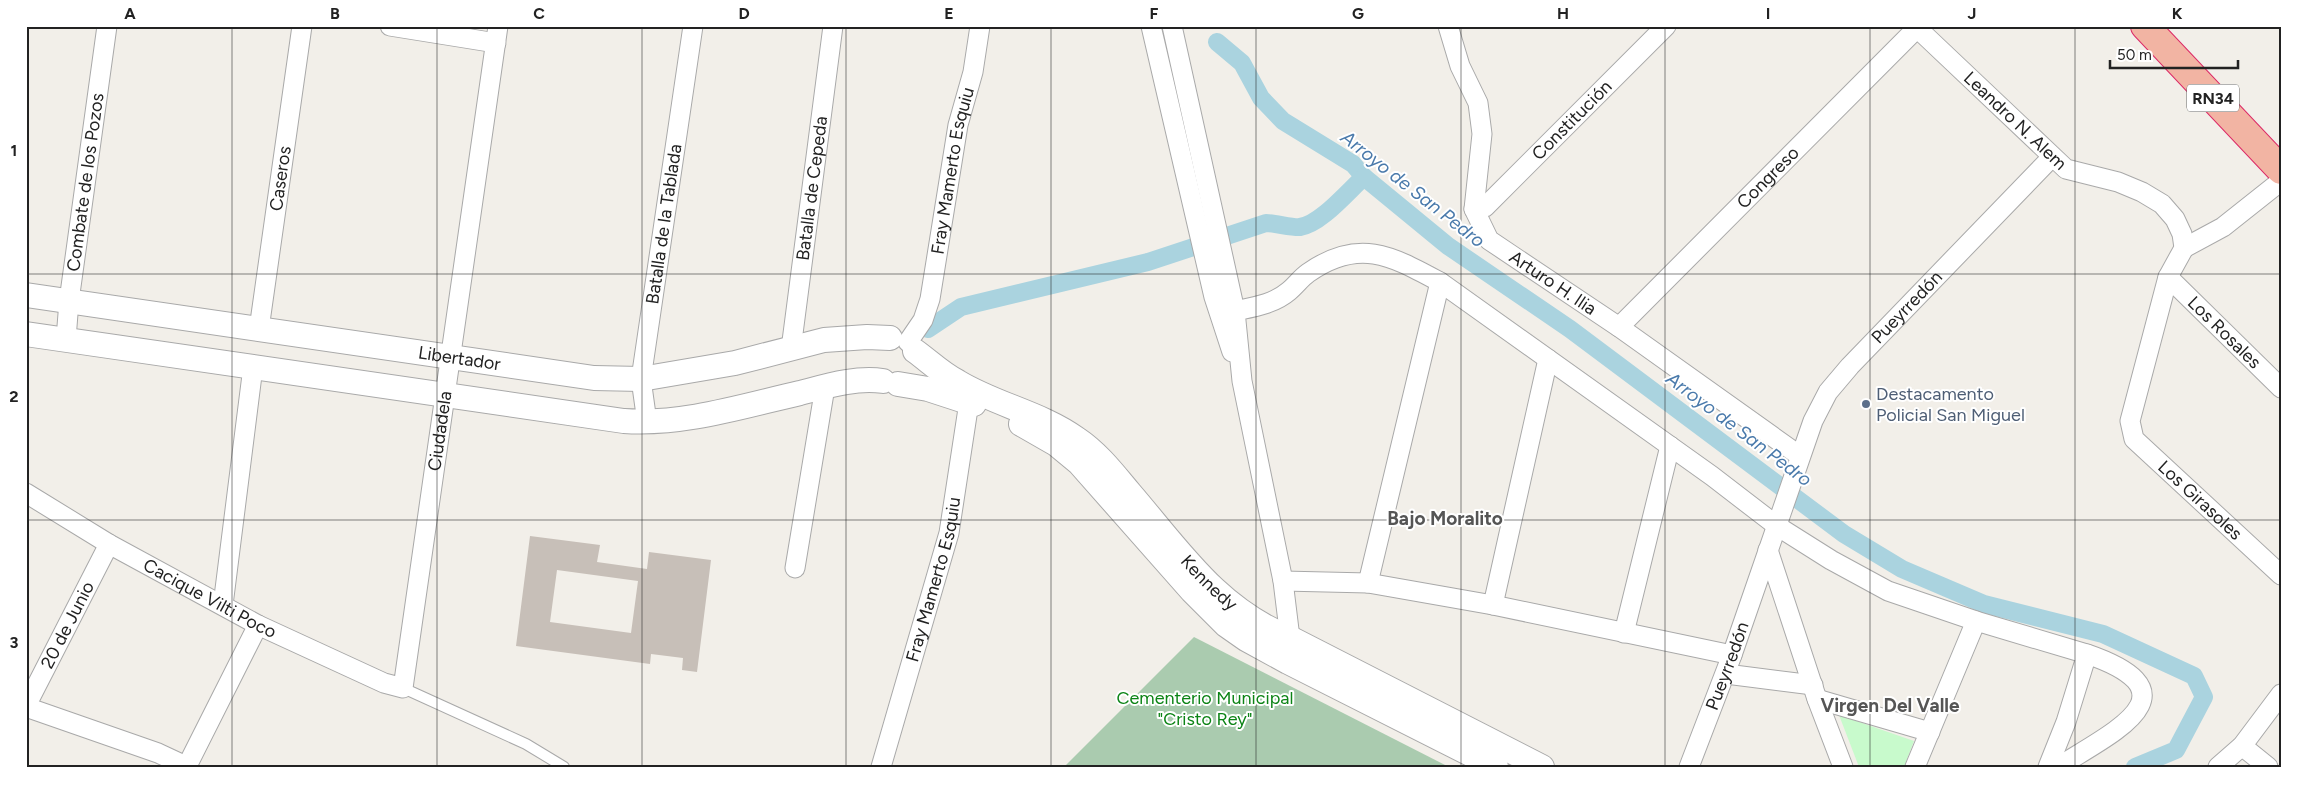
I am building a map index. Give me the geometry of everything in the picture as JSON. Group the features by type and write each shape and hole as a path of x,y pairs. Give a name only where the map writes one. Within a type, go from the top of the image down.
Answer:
{"highway":[{"name":"RN34","path":"2145,26 2281,170"}],"street":[{"name":"Combate de los Pozos","path":"66,339 108,26"},
{"name":"Caseros","path":"259,329 302,26"},
{"path":"390,26 497,35"},
{"name":"Batalla de la Tablada","path":"647,422 641,379 693,26"},
{"name":"Batalla de Cepeda","path":"791,350 833,26"},
{"name":"Fray Mamerto Esquiu","path":"904,344 923,320 930,299 958,125 974,65 980,26"},
{"path":"1150,26 1200,236 1223,295 1236,311 1242,381"},
{"path":"1172,26 1218,232 1223,295 1283,581 1290,638 1288,662"},
{"path":"1448,26 1460,66 1478,103 1479,110 1482,134 1474,209"},
{"name":"Constitución","path":"1474,209 1484,207 1666,26"},
{"name":"Leandro N. Alem","path":"1916,27 2051,158 2066,169 2118,182 2162,204 2175,219 2182,234 2184,248"},
{"name":"Congreso","path":"1620,327 1916,27"},
{"name":"Ciudadela","path":"403,688 497,35"},
{"name":"Pueyrredón","path":"1689,767 1726,674 1800,456 1813,421 1828,392 1850,366 2051,158"},
{"path":"2168,277 2184,248 2223,227 2281,181"},
{"name":"Arturo H. Ilia","path":"1474,209 1489,240 1620,327 1800,456"},
{"path":"1236,311 1264,305 1287,293 1308,273 1334,258 1367,252 1397,259 1440,282 1670,446 1780,518 1830,560 1888,591 1976,621 2112,662 2135,677 2142,690 2139,709 2124,726 2058,767"},
{"name":"Los Rosales","path":"2168,277 2281,388"},
{"name":"Los Girasoles","path":"2168,277 2130,421 2134,439 2281,574"},
{"path":"1368,583 1440,282"},
{"name":"Libertador","path":"26,295 594,378 641,379 735,363 824,340 847,337 904,344"},
{"path":"26,334 624,421 647,422 702,415 825,387 873,380 890,382 905,381 916,370 918,362 904,344 880,343 872,355 873,370 890,382"},
{"name":"Kennedy","path":"904,344 942,372 970,396 1056,444 1079,463 1213,612 1246,639 1496,767"},
{"path":"1493,605 1548,359"},
{"path":"223,605 254,367"},
{"name":"Kennedy","path":"890,382 970,396 1040,418 1078,439 1104,462 1203,579 1222,598 1250,618 1542,767"},
{"path":"795,568 825,387"},
{"name":"Fray Mamerto Esquiu","path":"882,767 950,532 970,396"},
{"path":"1624,633 1670,446"},
{"name":"Cacique Vilti Poco","path":"26,493 108,544 258,625 384,683 403,688"},
{"name":"20 de Junio","path":"26,706 108,544"},
{"path":"1768,550 1815,692 1843,767"},
{"path":"1283,581 1368,583 1493,605 1732,656"},
{"path":"1916,767 1976,621"},
{"path":"26,706 158,753 188,766 258,625"},
{"path":"2048,767 2066,722 2086,654"},
{"path":"1726,674 1815,692 1930,732"},
{"path":"2218,767 2242,746 2281,694"},
{"path":"2242,746 2268,767"}],"lane":[{"path":"403,688 526,744 564,767"}],"green space":[{"name":"Cementerio Municipal \"Cristo Rey\"","path":"1194,637 1449,767 1064,767"},
{"path":"1839,715 1914,741 1904,767 1859,767"}],"building":[{"path":"530,536 600,545 597,562 647,569 649,552 711,560 697,672 682,670 683,658 651,654 650,664 516,646","holes":["557,570 638,581 631,633 550,622"]}],"waterway":[{"name":"Arroyo de San Pedro","path":"1217,42 1242,63 1261,98 1283,121 1353,164 1364,177 1448,246 1570,329 1844,534 1902,569 1984,604 2103,634 2194,676 2204,697 2176,750 2135,767"},
{"path":"928,329 961,307 1148,262 1266,223 1297,227 1308,225 1325,214 1364,177"}],"place":[{"name":"Destacamento Policial San Miguel","path":"1866,404"}],"district":[{"name":"Bajo Moralito","path":"1445,518"},
{"name":"Virgen Del Valle","path":"1890,705"}]}
